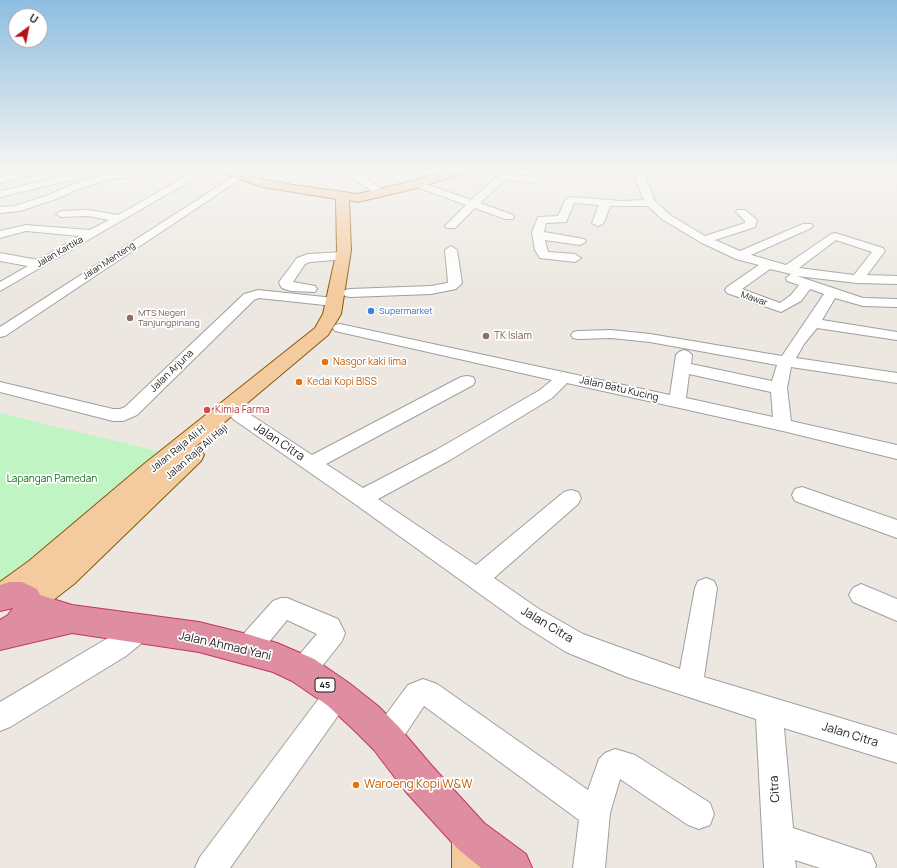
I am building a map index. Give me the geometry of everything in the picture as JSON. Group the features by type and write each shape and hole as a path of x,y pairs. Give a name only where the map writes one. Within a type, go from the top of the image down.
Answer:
{"highway":[{"name":"45","path":"1,598 17,594 22,595 29,604 28,611 18,625 1,636"},
{"name":"Jalan Ahmad Yani","path":"29,604 72,619 199,637 277,658 303,670 338,694 386,738 419,779 472,852 512,868"},
{"name":"Jalan Ahmad Yani","path":"1,636 72,619"}],"main road":[{"path":"340,296 348,211"},
{"name":"Jalan Raja Ali Haji","path":"29,604 64,575 172,473 330,334 347,314 340,296 357,249 352,211"},
{"name":"Jalan Raja Ali H","path":"1,598 39,570 152,470 330,334"}],"street":[{"name":"Jalan Kartika","path":"0,287 132,211"},
{"name":"Jalan Menteng","path":"0,333 192,211"},
{"path":"451,226 466,211"},
{"path":"493,211 509,216"},
{"path":"566,211 562,220 542,220 538,236 541,250 544,254 575,258"},
{"path":"598,224 603,211"},
{"path":"659,211 666,217 704,240 807,284 831,293 863,302 897,303"},
{"path":"704,240 751,225 751,220 741,212"},
{"path":"61,214 88,213 119,218"},
{"path":"740,256 807,226"},
{"path":"0,235 26,228 91,234"},
{"path":"538,236 580,241"},
{"path":"788,270 835,236 879,251 857,279"},
{"path":"343,256 304,260 286,282 291,287 340,296 431,290 451,286 455,283 451,250"},
{"path":"0,257 39,264"},
{"path":"763,265 788,270 857,279 897,280"},
{"name":"Mawar","path":"763,265 732,290 782,308 796,298 807,284"},
{"path":"783,424 779,388 782,370 797,344 813,323 831,293"},
{"name":"Jalan Arjuna","path":"0,388 113,415 123,415 131,411 249,297 258,294 340,296"},
{"path":"813,323 897,336"},
{"name":"Jalan Batu Kucing","path":"330,334 562,376 783,424 897,452"},
{"path":"578,335 619,335 650,338 788,362 897,378"},
{"path":"677,402 685,344"},
{"path":"682,367 779,388"},
{"path":"362,498 443,455 546,394 559,382 562,376"},
{"path":"311,464 467,381"},
{"name":"Jalan Citra","path":"239,415 362,498 531,618 575,643 626,664 690,686 897,749"},
{"path":"802,495 897,529"},
{"path":"476,579 571,498"},
{"path":"690,686 706,588"},
{"path":"861,595 897,610"},
{"path":"247,649 281,609 288,608 329,627 333,633 303,670"},
{"path":"0,718 91,661 117,647 140,629"},
{"path":"386,738 417,694 422,692 428,693 595,813"},
{"path":"211,868 338,694"},
{"name":"Citra","path":"769,711 779,854"},
{"path":"589,868 595,813 609,769 615,763 625,765 699,814"},
{"path":"779,854 860,865"}],"green space":[{"name":"Lapangan Pamedan","path":"0,413 161,452 37,559 0,581"}],"place":[{"name":"Supermarket","path":"371,311"},
{"name":"MTS Negeri Tanjungpinang","path":"130,318"},
{"name":"TK Islam","path":"486,336"},
{"name":"Nasgor kaki lima","path":"325,362"},
{"name":"Kedai Kopi BISS","path":"299,382"},
{"name":"Kimia Farma","path":"207,410"},
{"name":"Waroeng Kopi W&W","path":"356,785"}]}
